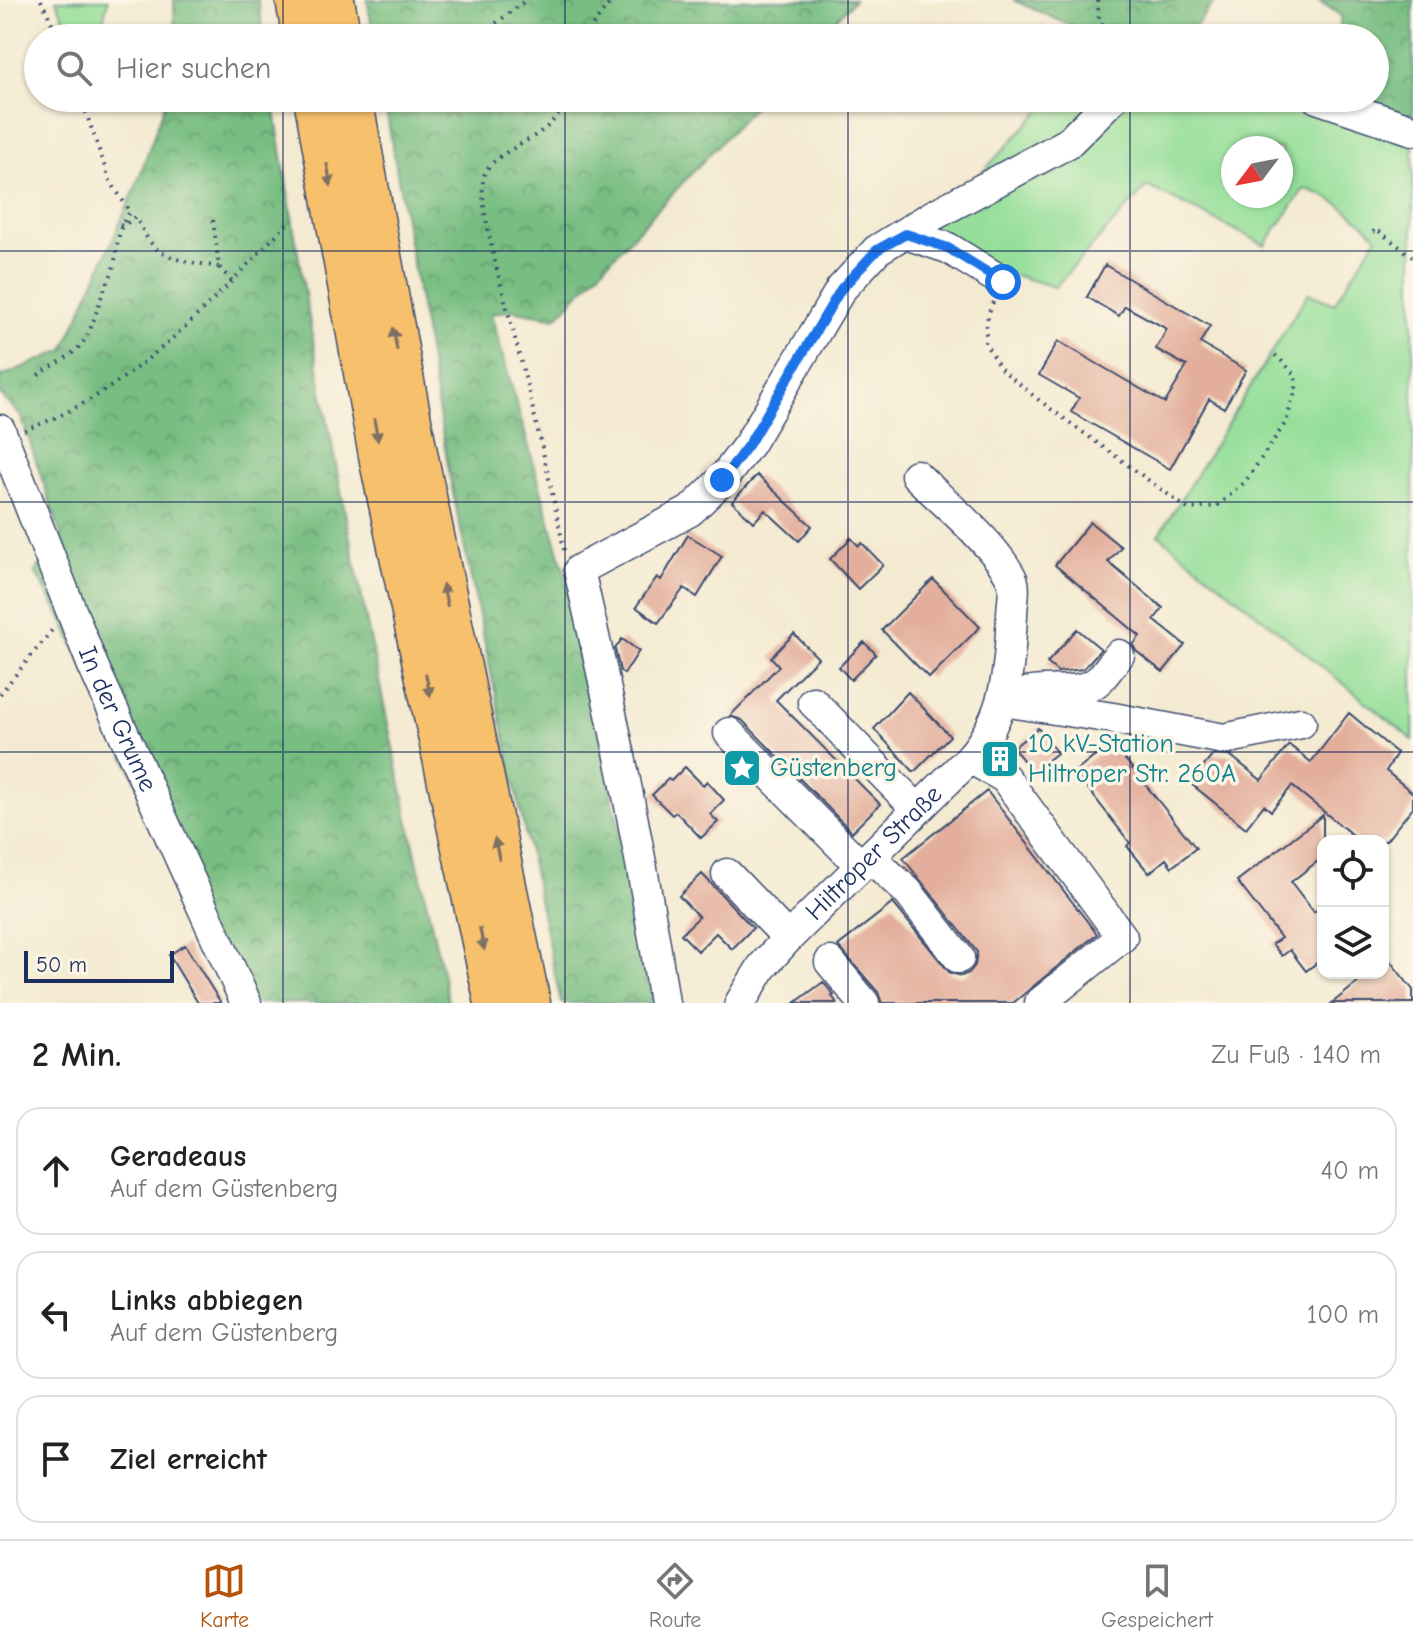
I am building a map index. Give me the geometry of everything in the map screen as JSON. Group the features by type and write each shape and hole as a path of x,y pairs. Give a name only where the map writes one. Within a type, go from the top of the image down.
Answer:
{"highway":[{"path":"297,0 301,24"},
{"path":"333,0 337,24"},
{"path":"318,112 382,466 496,1003"},
{"path":"354,112 417,458 529,1003"}],"street":[{"path":"664,1003 651,912 622,760 579,570 690,511 722,480 749,444 841,289 877,250 932,216 1068,143 1099,112"},
{"path":"1359,112 1413,130"},
{"path":"906,234 948,248 1003,282"},
{"name":"In der Grume","path":"10,453 69,608 246,1003"},
{"name":"Hiltroper Straße","path":"740,1003 762,967 788,938 986,740 1003,701 1009,668 1014,582 996,554 916,475"},
{"path":"1003,701 1033,690 1080,689 1097,682 1119,655"},
{"path":"1003,701 1224,739 1301,723"},
{"path":"813,702 917,809"},
{"path":"729,733 865,862 907,891 959,958"},
{"path":"970,758 1005,778 1122,937 1040,1003"},
{"path":"727,874 788,938"},
{"path":"830,962 864,1003"}],"path":[{"path":"41,0 52,24"},
{"path":"495,24 526,0"},
{"path":"594,24 612,0"},
{"path":"1097,0 1102,24"},
{"path":"38,375 79,350 95,323 114,269 120,225 130,212 109,179 86,112"},
{"path":"559,112 546,129 488,167 483,178 485,213 545,458 566,559 579,570"},
{"path":"120,225 135,217 160,252 172,258 219,267"},
{"path":"213,220 219,267 232,281"},
{"path":"10,453 36,426 103,394 181,330 287,224"},
{"path":"1373,232 1376,229 1413,257"},
{"path":"1003,282 988,315 985,343 1000,368 1188,509 1217,506 1245,482 1286,422 1296,388 1295,374 1271,351"},
{"path":"0,694 69,608"}],"green space":[{"path":"56,0 108,0 102,24 67,24"},
{"path":"174,0 258,0 262,24 175,24"},
{"path":"367,0 854,0 832,24 371,24"},
{"path":"1013,0 1216,0 1197,24 1067,24"},
{"path":"1318,0 1413,0 1413,141 1356,112 1389,112 1389,24 1340,24 1341,16"},
{"path":"162,112 275,112 310,325 353,552 449,1003 237,1003 62,619 35,572 62,538 21,416 0,394 0,377 64,350 135,189"},
{"path":"386,112 749,112 556,318 511,310 491,314 565,574 656,1003 561,1003 452,488"},
{"path":"1039,112 1340,112 1413,141 1413,740 1159,535 1308,293 1334,304 1377,237 1353,214 1314,192 1304,189 1293,205 1293,136 1221,136 1221,208 1291,208 1265,245 1147,186 1055,287 987,267 927,231"}],"building":[{"path":"1105,265 1210,326 1200,343 1246,370 1224,408 1209,399 1170,469 1071,412 1079,398 1039,375 1058,341 1165,403 1187,366 1156,349 1167,329 1125,306 1119,316 1087,297"},
{"path":"757,475 812,526 799,541 765,510 754,522 732,502"},
{"path":"1090,522 1121,547 1108,562 1163,608 1154,620 1185,645 1163,672 1136,651 1133,645 1140,636 1055,565"},
{"path":"688,535 722,556 697,597 684,588 658,623 636,607 657,577 661,580"},
{"path":"851,538 859,546 862,543 883,565 858,589 830,559"},
{"path":"933,579 980,627 929,678 882,630"},
{"path":"1077,629 1101,649 1083,669 1058,672 1047,663"},
{"path":"794,634 818,658 776,700 880,804 852,832 742,720 730,716 779,666 771,657"},
{"path":"622,639 639,651 624,674 620,671 615,649"},
{"path":"864,642 876,654 851,680 839,667"},
{"path":"908,692 950,736 914,772 874,729"},
{"path":"1349,713 1397,753 1386,771 1413,793 1413,807 1389,837 1353,835 1292,786 1271,811 1264,805 1246,828 1190,783 1213,755 1231,756 1261,780 1289,745 1311,762"},
{"path":"1038,728 1057,753 1033,772 1013,748"},
{"path":"1112,743 1196,848 1172,867 1166,859 1149,873 1127,846 1130,843 1075,772"},
{"path":"685,767 703,785 707,781 724,800 710,814 718,822 701,838 676,812 672,815 652,795"},
{"path":"987,791 1097,934 1013,1003 882,1003 878,992 838,946 893,903 950,973 962,976 975,965 977,952 903,858"},
{"path":"1323,815 1323,835 1317,835 1317,862 1291,882 1314,912 1317,910 1317,963 1306,971 1290,950 1282,956 1272,944 1281,938 1237,881"},
{"path":"702,874 753,928 732,949 716,933 698,951 681,934 699,917 679,896"},
{"path":"185,945 221,1003 198,1003 169,955"},
{"path":"1389,960 1413,990 1413,1003 1332,1003 1362,979 1389,979"},
{"path":"823,982 837,1003 795,1003"}],"place":[{"name":"10 kV-Station Hiltroper Str. 260A","path":"1000,759"},
{"name":"Güstenberg","path":"742,768"}],"route":[{"path":"722,480 749,444 841,289 877,250 906,234 948,248 1003,282"}]}
